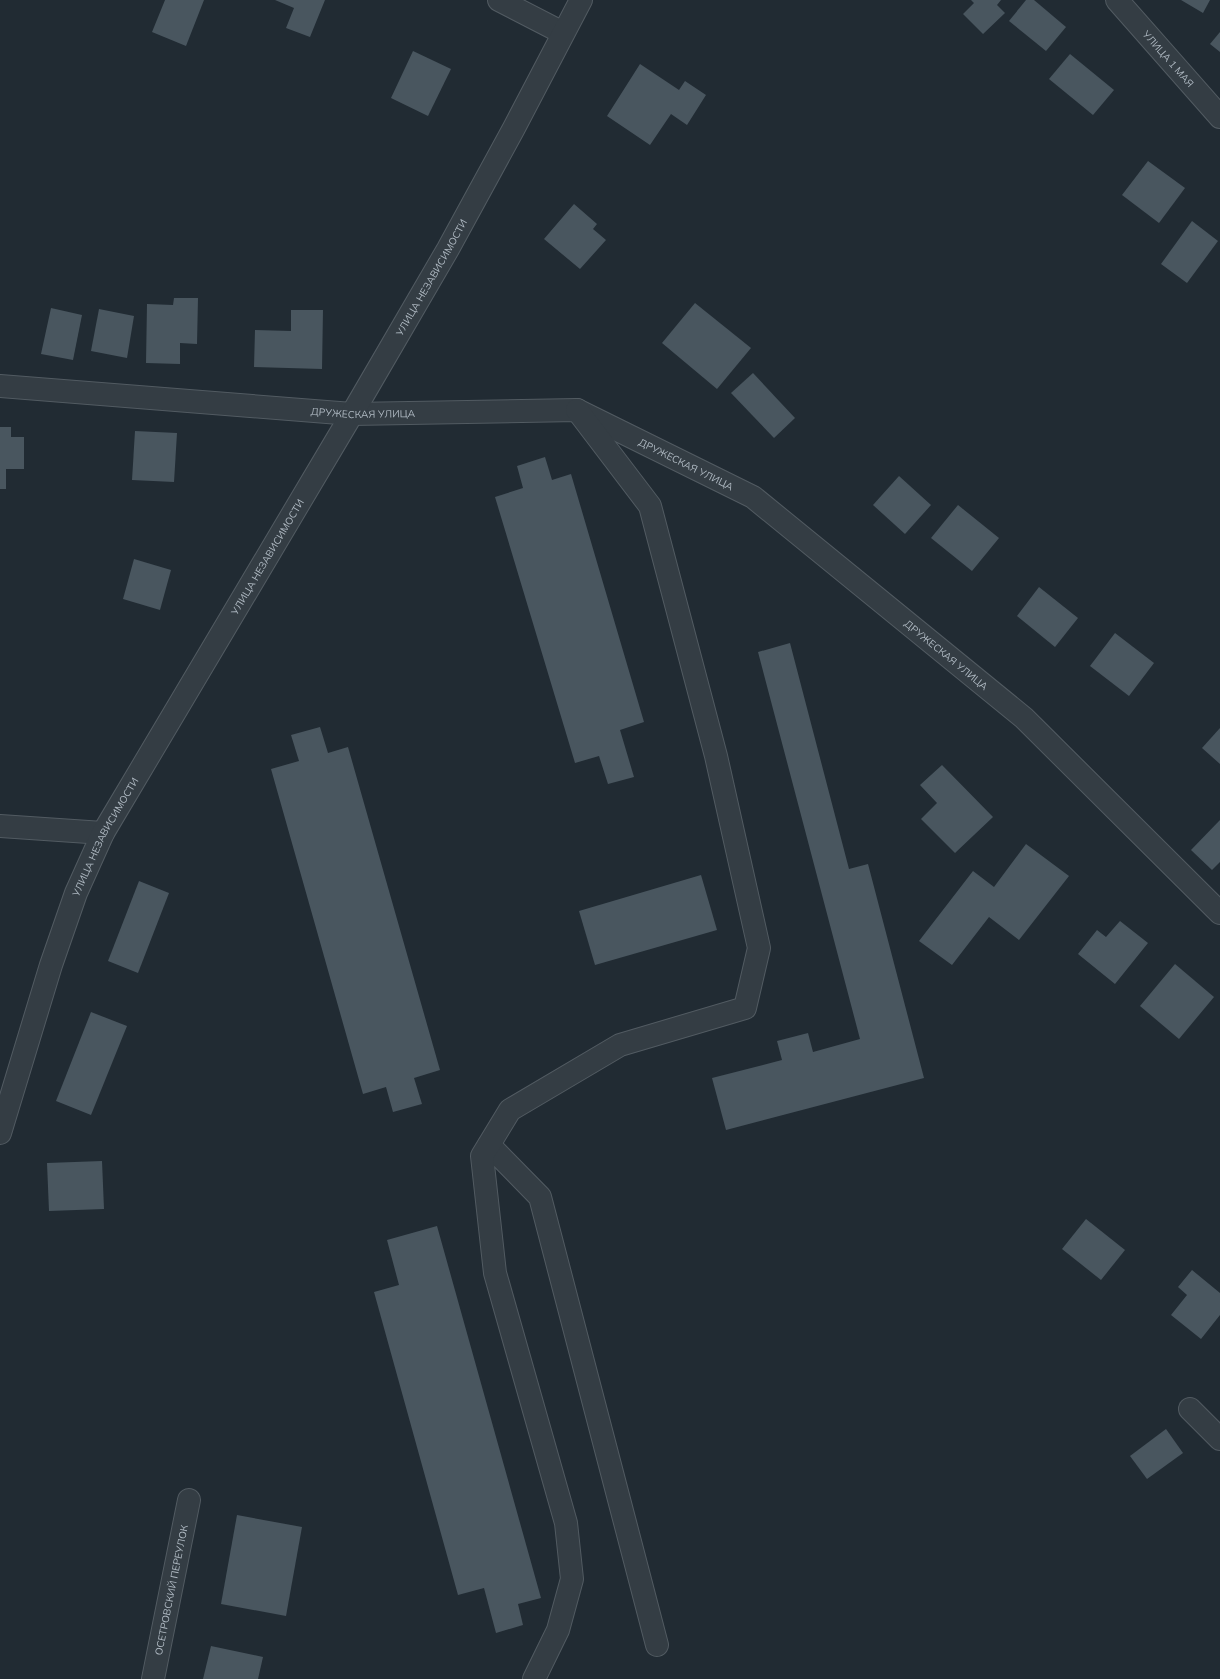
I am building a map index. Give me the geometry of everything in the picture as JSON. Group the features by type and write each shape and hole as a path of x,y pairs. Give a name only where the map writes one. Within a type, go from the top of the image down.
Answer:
{"street":[{"path":"499,0 563,33"},
{"name":"УЛИЦА НЕЗАВИСИМОСТИ","path":"0,1133 49,973 76,893 103,834 352,414 466,215 514,128 581,0"},
{"name":"УЛИЦА 1 МАЯ","path":"1117,0 1220,117"},
{"name":"ДРУЖЕСКАЯ УЛИЦА","path":"0,386 352,414 577,410 753,498 1024,718 1220,913"},
{"path":"534,1679 558,1630 572,1579 566,1523 495,1273 482,1156 510,1110 620,1045 745,1008 759,948 716,756 650,506 577,410"},
{"path":"0,826 103,834"},
{"path":"489,1144 540,1197 657,1645"},
{"path":"1190,1409 1220,1439"},
{"name":"ОСЕТРОВСКИЙ ПЕРЕУЛОК","path":"153,1679 189,1500"}],"building":[{"path":"165,0 204,0 186,46 152,32"},
{"path":"275,0 325,0 310,37 286,28 294,8"},
{"path":"971,0 1001,0 997,5 1005,13 983,34 963,14 974,3"},
{"path":"1026,0 1034,0 1066,27 1046,51 1009,21"},
{"path":"1181,0 1210,0 1203,13"},
{"path":"1220,32 1220,52 1210,44"},
{"path":"413,51 451,69 428,116 391,98"},
{"path":"1070,54 1114,90 1093,115 1049,79"},
{"path":"640,64 679,90 685,81 706,95 687,125 671,114 650,145 607,116"},
{"path":"1148,161 1185,188 1159,223 1122,195"},
{"path":"574,204 597,224 593,229 606,240 580,269 544,239"},
{"path":"1192,221 1218,241 1187,283 1161,264"},
{"path":"174,298 198,298 197,344 180,343 180,364 146,363 147,304 173,305"},
{"path":"695,303 751,348 717,389 662,343"},
{"path":"51,308 82,315 73,360 41,354"},
{"path":"99,309 134,316 127,358 91,351"},
{"path":"291,310 323,310 322,369 254,367 255,330 291,331"},
{"path":"753,373 795,418 774,438 731,393"},
{"path":"0,427 11,427 11,437 24,437 24,469 6,469 6,489 0,489"},
{"path":"135,431 177,433 174,482 132,480"},
{"path":"545,457 552,480 571,474 644,722 620,730 634,777 608,784 599,756 575,763 495,497 523,488 517,466"},
{"path":"899,476 931,505 905,534 873,505"},
{"path":"958,505 999,538 972,571 931,538"},
{"path":"134,559 171,570 160,610 123,599"},
{"path":"1039,587 1078,618 1055,647 1017,616"},
{"path":"1115,633 1154,663 1129,696 1090,666"},
{"path":"790,643 849,869 868,864 924,1078 726,1130 712,1078 782,1060 777,1041 808,1033 813,1052 860,1039 758,652"},
{"path":"320,727 328,753 348,747 440,1070 414,1078 422,1104 393,1112 386,1087 363,1094 271,769 299,761 291,735"},
{"path":"1220,728 1220,764 1202,748"},
{"path":"942,765 993,817 955,853 921,819 937,803 920,785"},
{"path":"1220,820 1220,862 1212,870 1191,850"},
{"path":"1026,844 1069,876 1019,940 989,917 952,965 919,941 973,871 994,887"},
{"path":"701,875 717,930 595,965 579,911"},
{"path":"139,881 169,893 138,973 108,961"},
{"path":"1120,921 1148,943 1115,984 1078,954 1097,930 1106,937"},
{"path":"1175,964 1214,997 1179,1039 1140,1006"},
{"path":"91,1012 127,1026 91,1115 56,1101"},
{"path":"102,1161 104,1209 49,1211 47,1163"},
{"path":"1086,1219 1125,1250 1101,1280 1062,1249"},
{"path":"437,1226 541,1598 518,1604 523,1625 496,1633 484,1588 458,1595 374,1292 399,1285 387,1240"},
{"path":"1192,1270 1220,1293 1220,1315 1201,1339 1171,1315 1187,1295 1178,1287"},
{"path":"1166,1429 1183,1453 1147,1479 1130,1456"},
{"path":"237,1515 302,1527 286,1616 221,1604"},
{"path":"211,1646 263,1657 258,1679 203,1679"}]}
